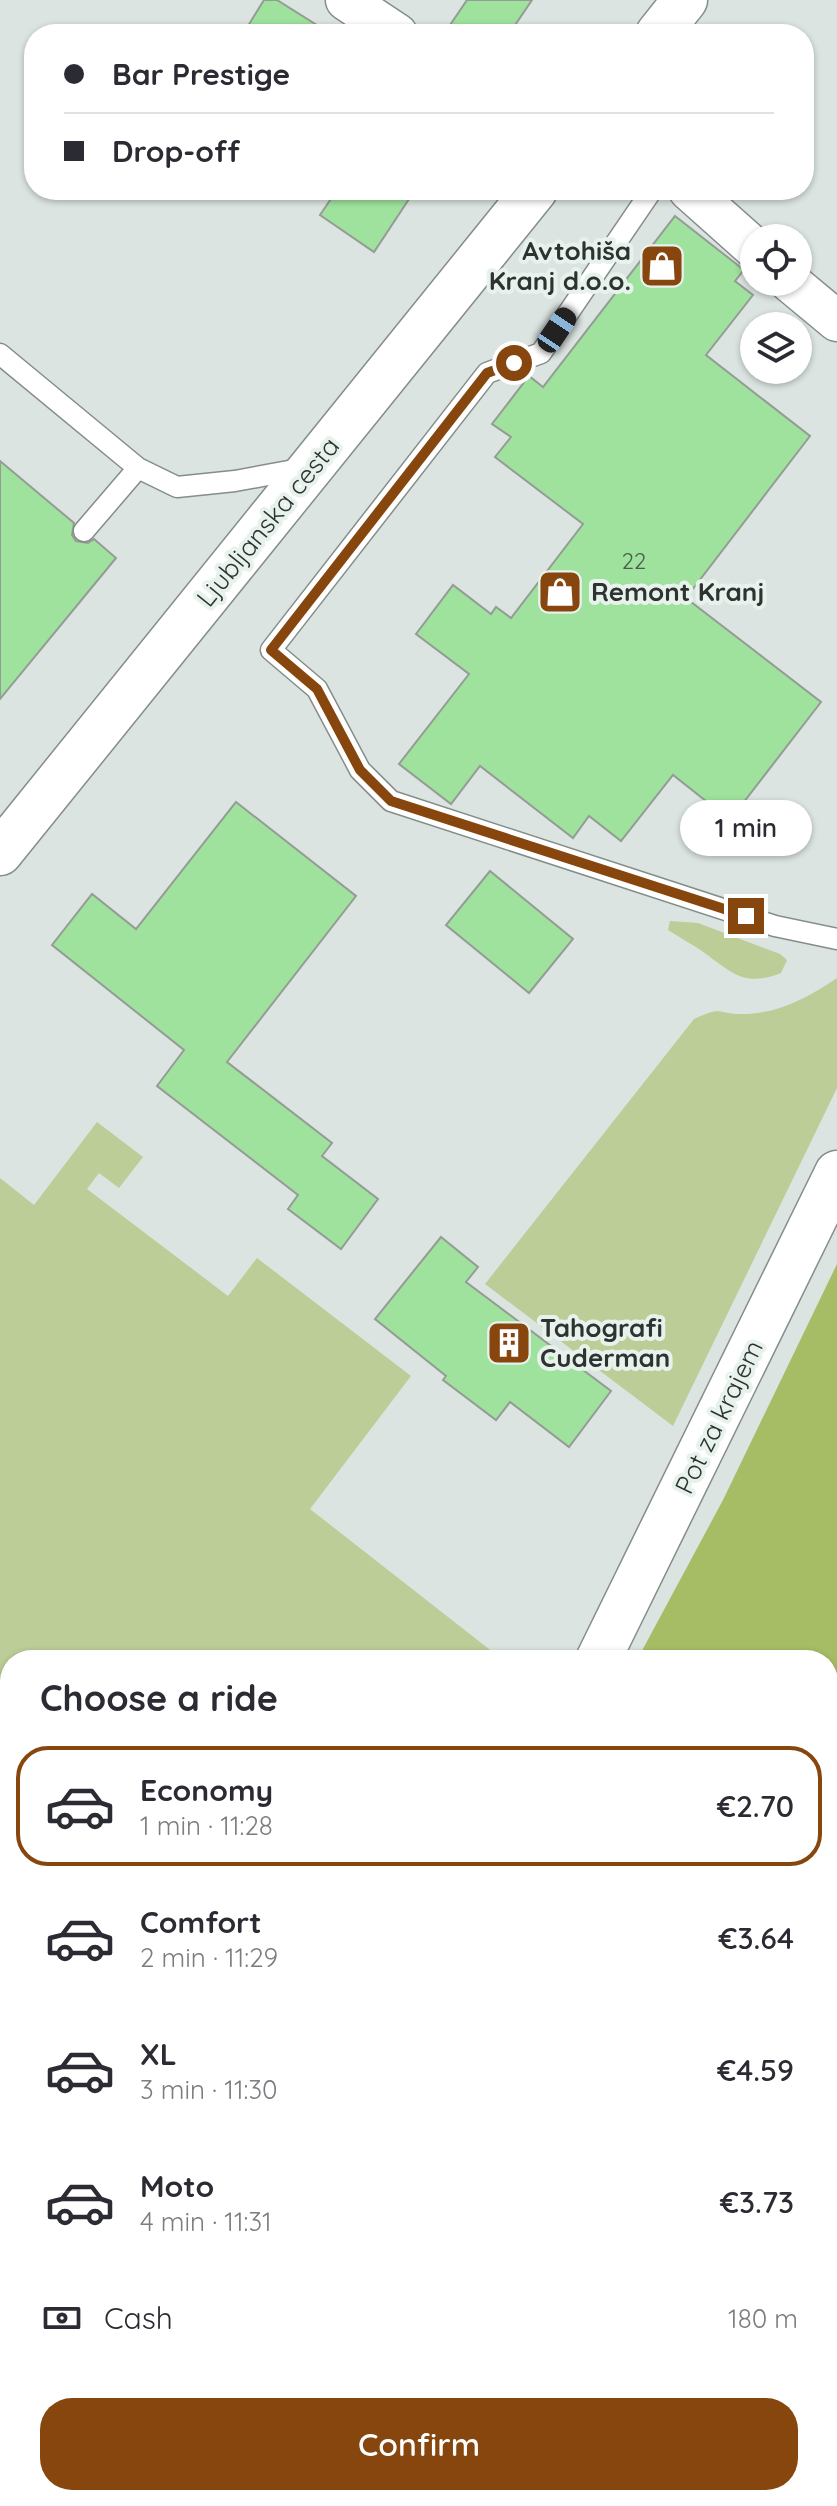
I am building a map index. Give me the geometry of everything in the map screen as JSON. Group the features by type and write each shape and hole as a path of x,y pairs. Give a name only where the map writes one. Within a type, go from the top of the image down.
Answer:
{"main road":[{"path":"666,24 685,0"},
{"name":"Ljubljanska cesta","path":"0,853 527,200"},
{"name":"Pot za krajem","path":"603,1650 837,1173"}],"street":[{"path":"346,0 382,24"},
{"path":"700,200 740,236"},
{"path":"807,296 837,321"}],"lane":[{"path":"645,200 541,353 487,373 271,650 317,689 360,770 391,801 775,926 837,939"},
{"path":"0,354 138,468 177,487 235,481 313,467"},
{"path":"84,531 138,468"}],"green space":[{"path":"670,921 698,923 780,954 787,960 781,973 758,979 740,976 668,930"},
{"path":"837,978 837,1088 673,1426 485,1284 694,1019 716,1011 743,1014 781,1008"},
{"path":"97,1122 143,1157 119,1188 99,1173 87,1189 228,1296 257,1258 411,1376 310,1509 490,1650 0,1650 0,1178 34,1205"},
{"path":"837,1264 837,1650 642,1650 723,1500"}],"building":[{"path":"264,0 277,0 315,24 249,24"},
{"path":"467,0 532,0 516,24 451,24"},
{"path":"330,200 408,200 374,252 320,215"},
{"path":"675,216 740,267 740,275 735,281 740,285 740,296 752,296 706,355 810,436 686,598 821,702 730,820 673,775 621,841 589,816 573,838 480,766 451,804 399,764 469,674 416,634 453,585 491,614 496,607 511,618 583,524 495,457 511,437 492,424 529,376 543,387"},
{"path":"0,461 74,523 72,535 76,541 88,543 94,539 116,558 0,699"},
{"path":"236,802 356,896 227,1062 332,1143 322,1156 378,1199 341,1249 288,1209 298,1195 157,1086 184,1050 52,945 92,894 136,929"},
{"path":"490,871 573,939 529,993 446,925"},
{"path":"441,1237 478,1267 466,1282 611,1391 569,1447 510,1402 496,1420 443,1380 446,1376 375,1319"}],"place":[{"name":"Avtohiša Kranj d.o.o.","path":"662,266"},
{"name":"Remont Kranj","path":"560,592"},
{"name":"Tahografi Cuderman","path":"509,1343"}],"route":[{"path":"514,363 487,373 271,650 317,689 360,770 391,801 746,916"}]}
